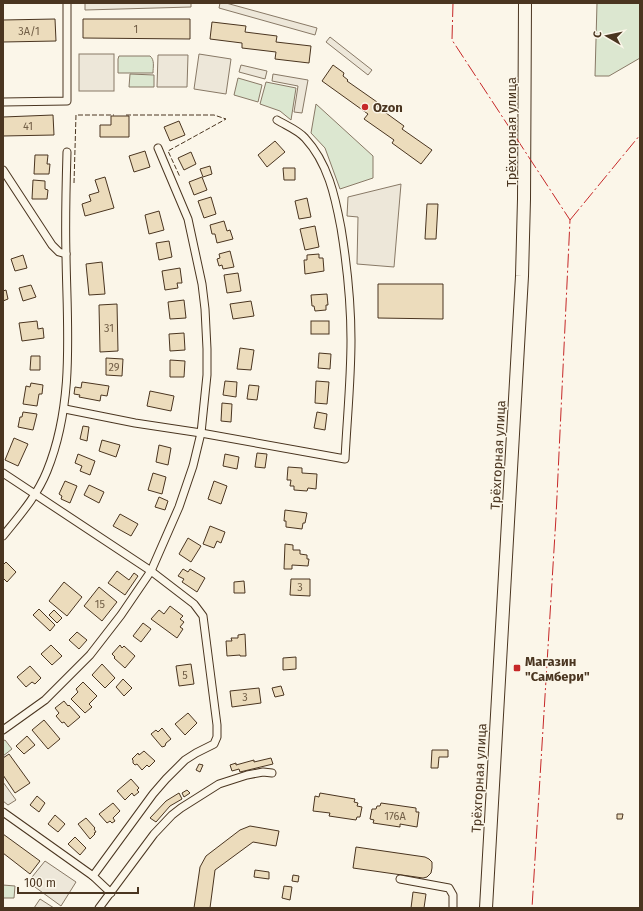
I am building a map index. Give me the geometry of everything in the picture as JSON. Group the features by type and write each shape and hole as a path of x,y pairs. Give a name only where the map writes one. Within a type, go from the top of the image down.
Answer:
{"highway":[{"name":"Трёхгорная улица","path":"486,908 522,276 526,3"}],"street":[{"path":"3,102 57,101 67,104 67,3"},
{"path":"64,409 135,423 201,433 345,459 350,387 351,339 345,250 338,210 326,171 315,151 302,135 277,120"},
{"path":"3,730 45,700 90,655 121,616 151,571 179,507 193,466 201,433 207,375 205,309 202,284 188,219 158,148"},
{"path":"3,536 36,495 47,471 61,427 64,409 68,372 66,254 67,152"},
{"path":"3,170 52,245 59,252 66,254"},
{"path":"3,473 151,571 194,604 203,616 217,725 217,736 214,744 185,760 166,779 93,876"},
{"path":"99,908 154,834 181,808 219,784 247,775 263,772 272,773"},
{"path":"3,812 93,876 111,893"},
{"path":"400,880 449,888 453,896 453,908"}],"green space":[{"path":"597,3 640,3 640,58 609,76 595,76"},
{"path":"119,56 150,56 153,62 153,73 118,73"},
{"path":"130,74 154,75 154,87 129,87"},
{"path":"238,78 262,85 258,102 234,95"},
{"path":"266,82 296,88 291,120 280,111 260,104"},
{"path":"316,104 373,156 373,178 340,189 325,148 311,133"},
{"path":"5,740 12,749 3,756 3,741"},
{"path":"3,885 15,886 14,898 3,898"}],"shaded area":[{"path":"85,3 191,3 191,7 85,10"},
{"path":"220,3 226,3 317,28 315,35 219,8"},
{"path":"330,37 372,70 368,75 326,42"},
{"path":"79,54 114,54 114,91 79,91"},
{"path":"199,54 231,59 226,94 194,89"},
{"path":"158,55 188,55 187,87 157,87"},
{"path":"241,65 267,71 265,79 239,72"},
{"path":"273,74 308,80 302,113 294,112 298,86 272,81"},
{"path":"401,184 394,267 357,264 358,217 347,216 348,197"},
{"path":"3,782 16,800 8,805 3,801"},
{"path":"45,861 76,882 61,906 28,882"},
{"path":"40,899 54,908 34,908"}],"building":[{"path":"55,19 56,41 3,42 3,20"},
{"path":"83,19 190,19 190,39 83,38"},
{"path":"212,22 246,26 245,32 277,36 276,42 311,46 309,63 275,59 276,52 242,48 242,43 210,39"},
{"path":"333,65 344,73 343,76 348,80 347,81 377,102 375,105 404,126 402,129 432,150 421,164 392,143 394,140 364,119 368,114 322,81"},
{"path":"53,115 54,135 3,136 3,117"},
{"path":"111,116 129,116 129,137 100,137 100,125 111,125"},
{"path":"179,121 185,135 170,141 164,127"},
{"path":"275,141 285,152 267,167 258,155"},
{"path":"145,151 150,167 134,172 129,156"},
{"path":"191,152 196,164 184,170 178,158"},
{"path":"35,155 48,155 47,164 50,164 49,174 34,174"},
{"path":"210,166 212,174 203,177 200,169"},
{"path":"283,168 295,168 295,180 284,180"},
{"path":"105,177 114,208 85,216 82,204 91,201 89,195 99,192 95,180"},
{"path":"202,177 207,190 194,195 189,182"},
{"path":"33,180 45,181 45,189 48,190 47,199 32,199"},
{"path":"211,197 216,214 204,218 198,201"},
{"path":"307,198 311,217 299,219 295,201"},
{"path":"427,204 438,204 436,239 425,239"},
{"path":"159,211 164,230 149,234 145,215"},
{"path":"224,221 227,231 230,230 233,239 217,243 215,234 212,234 210,225"},
{"path":"315,226 319,247 305,250 300,229"},
{"path":"169,241 172,257 159,260 156,243"},
{"path":"230,251 234,267 223,269 222,265 219,266 217,259 220,258 219,254"},
{"path":"319,254 319,258 323,258 324,271 305,274 304,260 307,260 307,255"},
{"path":"23,255 27,268 15,271 11,259"},
{"path":"102,262 105,294 89,295 86,264"},
{"path":"180,268 182,283 177,283 178,288 165,290 162,271"},
{"path":"238,273 241,291 227,293 224,275"},
{"path":"378,284 443,284 443,319 378,318"},
{"path":"31,285 36,297 23,301 19,288"},
{"path":"6,290 8,299 3,301 3,291"},
{"path":"327,294 328,305 326,305 326,310 315,311 314,306 312,306 311,295"},
{"path":"184,300 186,318 170,319 168,302"},
{"path":"251,301 254,316 233,319 230,304"},
{"path":"117,304 118,351 100,352 99,305"},
{"path":"37,321 38,329 43,328 44,338 22,341 19,323"},
{"path":"311,321 329,321 329,334 311,334"},
{"path":"184,333 185,350 170,351 169,334"},
{"path":"240,348 254,350 251,370 237,369"},
{"path":"319,353 331,354 330,369 318,368"},
{"path":"31,356 40,356 40,370 30,370"},
{"path":"106,358 123,359 122,376 106,375"},
{"path":"170,360 185,361 184,377 170,377"},
{"path":"225,381 237,382 236,397 223,395"},
{"path":"316,381 329,382 327,404 315,403"},
{"path":"82,382 109,386 107,396 101,395 100,401 79,397 80,395 74,394 75,387 81,388"},
{"path":"31,383 43,385 42,394 39,394 37,406 23,404 26,386 30,387"},
{"path":"249,385 259,386 257,400 247,399"},
{"path":"150,391 174,396 171,411 147,406"},
{"path":"222,403 232,404 231,422 221,421"},
{"path":"23,412 37,414 33,430 18,427 20,417 22,417"},
{"path":"317,412 327,414 325,430 314,428"},
{"path":"83,426 89,427 87,441 80,439"},
{"path":"14,438 28,444 18,466 5,460"},
{"path":"102,440 120,445 116,457 99,451"},
{"path":"159,445 171,448 168,465 156,462"},
{"path":"257,453 267,454 265,468 255,467"},
{"path":"78,454 95,461 90,475 80,471 82,466 75,463"},
{"path":"225,454 239,457 237,469 223,466"},
{"path":"288,467 302,468 302,473 317,474 316,489 308,488 307,491 294,490 294,486 290,486 291,480 287,480"},
{"path":"153,473 166,477 162,494 148,490"},
{"path":"65,481 77,486 70,503 61,499 62,496 59,494"},
{"path":"214,481 227,486 221,504 208,499"},
{"path":"89,485 104,492 99,503 84,495"},
{"path":"159,497 168,501 165,510 155,507"},
{"path":"285,510 307,513 302,529 286,527 286,521 284,521"},
{"path":"120,514 138,524 131,536 113,526"},
{"path":"210,526 225,532 221,543 217,541 214,548 203,544"},
{"path":"188,538 201,546 191,562 179,554"},
{"path":"285,544 293,545 293,550 300,550 300,554 307,555 307,559 309,559 308,566 292,565 292,569 284,569"},
{"path":"6,562 16,572 7,582 3,578 3,565"},
{"path":"183,569 188,572 190,569 205,578 197,592 182,582 184,579 178,576"},
{"path":"117,571 129,580 134,573 138,576 125,595 108,583"},
{"path":"291,579 310,579 310,596 290,595"},
{"path":"244,581 245,593 234,593 234,582"},
{"path":"64,582 82,597 67,616 49,601"},
{"path":"99,587 117,602 102,621 84,606"},
{"path":"170,606 183,616 180,619 184,622 180,627 183,629 177,638 151,619 159,610 164,614"},
{"path":"39,609 55,625 50,631 33,615"},
{"path":"54,610 62,618 57,623 49,615"},
{"path":"143,623 151,629 141,642 133,636"},
{"path":"77,632 87,640 79,649 69,640"},
{"path":"245,634 246,656 227,656 226,641 232,641 231,638 238,638 238,635"},
{"path":"51,645 62,656 52,665 41,654"},
{"path":"120,645 122,648 124,646 135,656 125,668 114,658 115,657 112,654"},
{"path":"296,657 296,669 283,670 283,658"},
{"path":"102,664 115,678 105,688 92,675"},
{"path":"191,664 194,684 179,686 176,666"},
{"path":"30,666 41,678 35,684 32,682 26,687 17,677"},
{"path":"123,679 132,688 124,696 116,687"},
{"path":"83,682 97,696 89,704 92,707 85,713 71,699 78,692 76,689"},
{"path":"281,686 284,695 275,697 272,688"},
{"path":"259,688 261,703 232,707 230,691"},
{"path":"64,701 80,717 68,727 56,716 59,713 55,708"},
{"path":"188,713 197,723 185,735 175,724"},
{"path":"44,720 60,739 48,749 32,730"},
{"path":"162,728 171,739 165,746 162,747 151,734 156,730 158,732"},
{"path":"27,736 35,745 24,754 16,746"},
{"path":"432,750 448,750 448,757 439,757 438,768 431,768"},
{"path":"144,751 155,761 149,767 147,765 142,770 137,764 135,765 133,763 132,759 138,753 139,755"},
{"path":"9,754 30,783 15,793 3,775 3,758"},
{"path":"271,758 273,764 240,772 239,769 232,771 230,765 236,763 236,765 254,760 254,762"},
{"path":"199,764 203,765 200,772 196,770"},
{"path":"131,779 139,788 137,790 139,792 134,796 132,793 125,800 117,791"},
{"path":"187,790 190,793 184,797 182,793"},
{"path":"179,793 182,799 170,806 156,822 150,818 166,801"},
{"path":"320,793 355,799 354,802 358,803 357,806 362,807 360,817 357,817 356,820 329,816 330,813 313,811 315,796 319,797"},
{"path":"37,796 45,803 39,812 30,805"},
{"path":"113,803 120,811 113,818 115,821 112,823 110,821 107,823 99,814"},
{"path":"381,803 416,808 416,812 419,812 417,827 400,824 400,827 373,823 374,820 370,819 372,809 376,809"},
{"path":"617,814 623,814 622,819 617,819"},
{"path":"55,815 65,824 58,832 48,824"},
{"path":"86,818 95,828 94,829 96,832 90,839 78,824"},
{"path":"250,826 279,831 276,846 253,842 215,870 210,908 194,908 200,867 206,856 240,830"},
{"path":"3,834 40,861 30,874 3,853"},
{"path":"75,837 86,848 80,855 68,844"},
{"path":"356,847 425,857 432,862 431,873 427,877 423,878 353,868"},
{"path":"255,870 269,872 269,879 254,877"},
{"path":"293,875 299,876 298,882 292,881"},
{"path":"284,886 292,887 290,900 282,898"},
{"path":"413,892 426,894 424,908 411,908"}],"fence":[{"path":"74,183 76,115 114,115"},
{"path":"126,115 214,115 226,119 168,151 180,177"}],"power":[{"path":"453,3 452,40 570,220 556,517 532,908"},
{"path":"570,220 640,135"}],"place":[{"name":"Ozon","path":"365,107"},
{"name":"Магазин \"Самбери\"","path":"517,668"}]}
